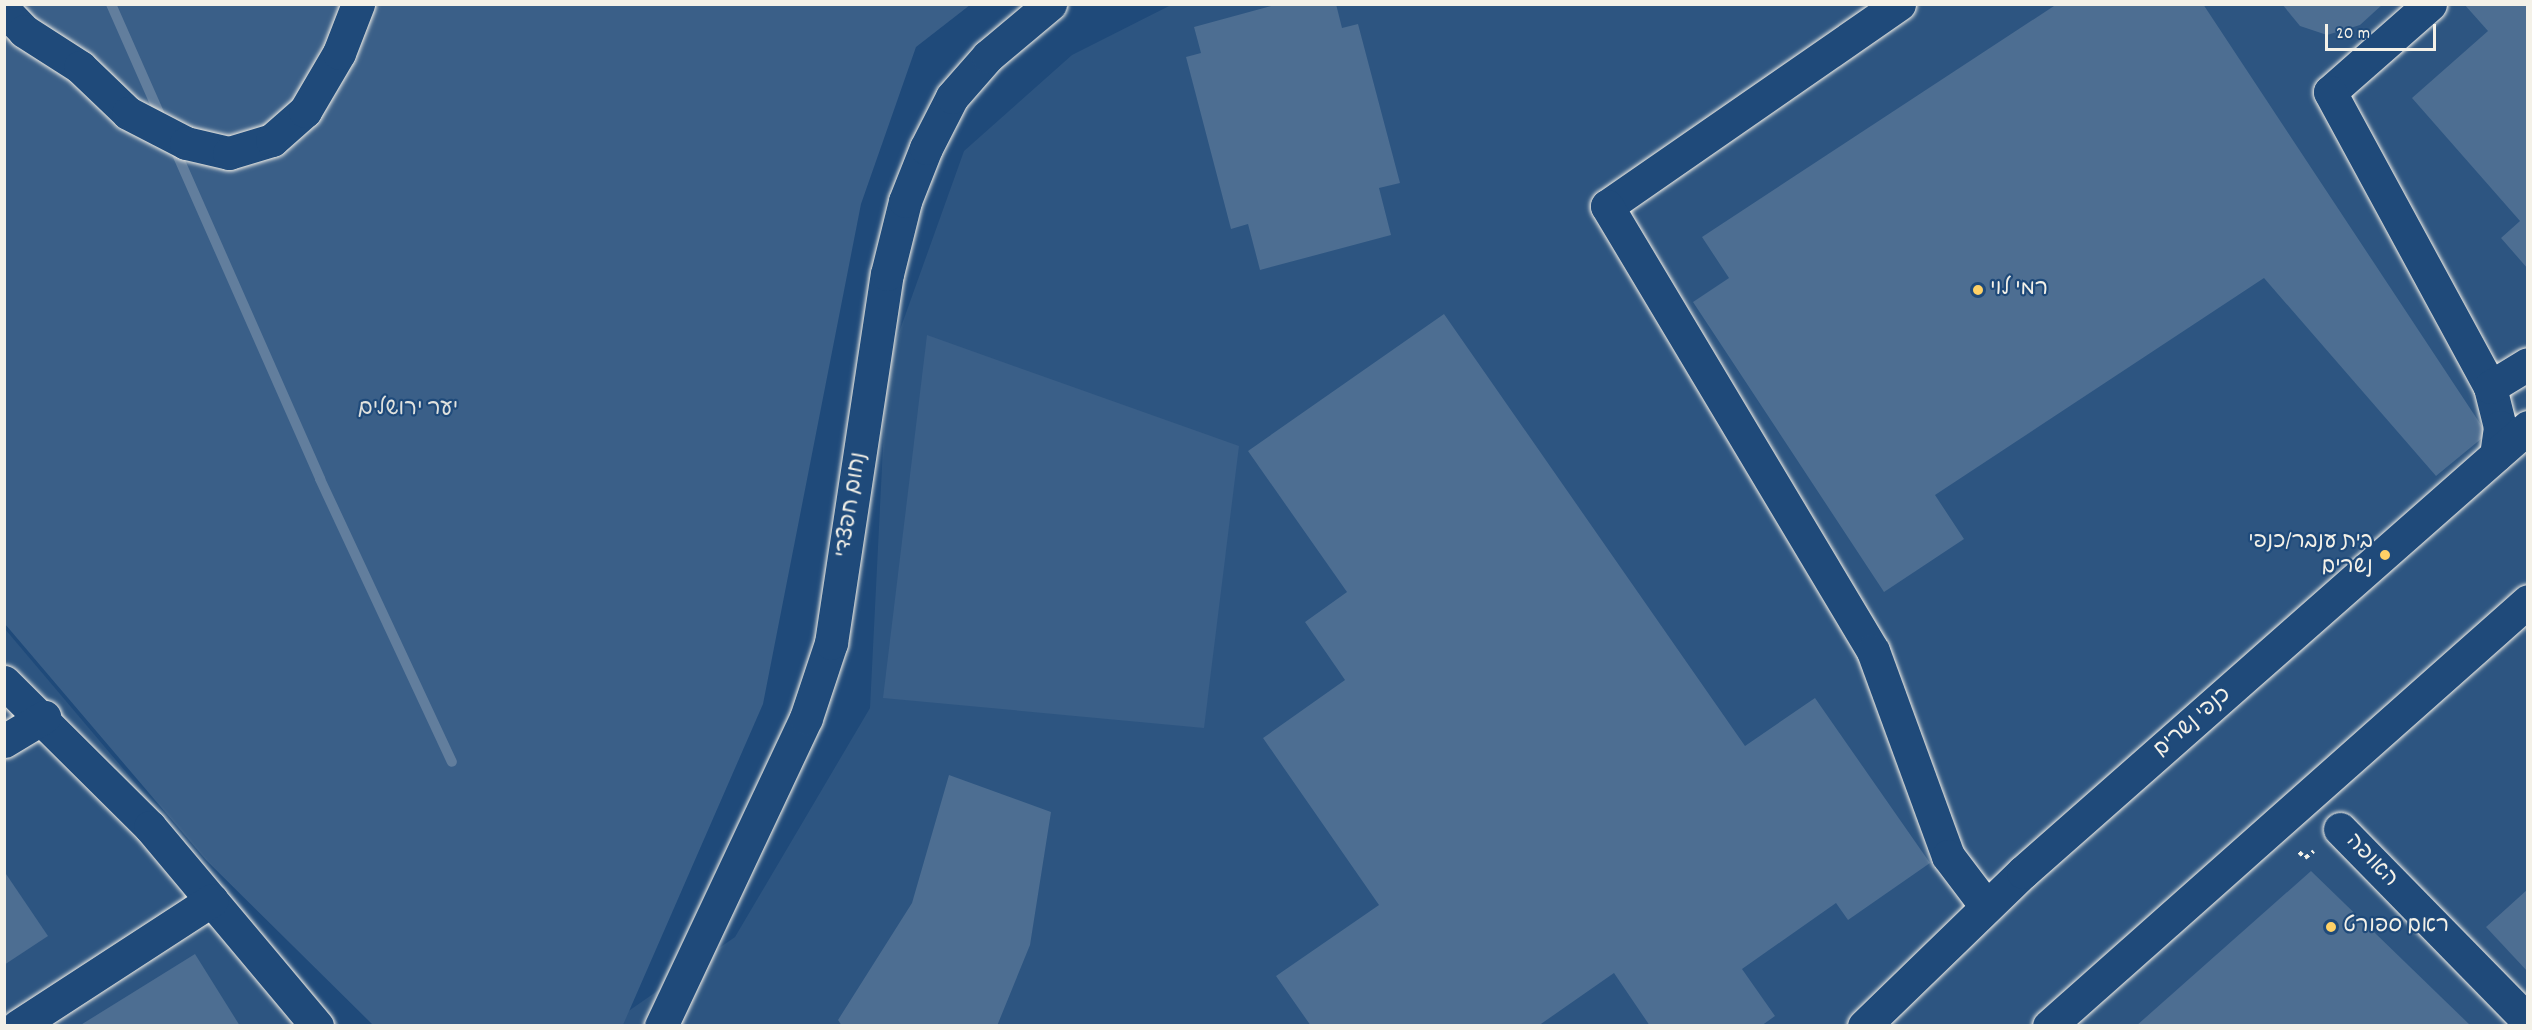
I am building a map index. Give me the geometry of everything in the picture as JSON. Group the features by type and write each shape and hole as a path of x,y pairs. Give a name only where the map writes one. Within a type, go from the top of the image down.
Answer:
{"street":[{"path":"4,10 24,31 80,67 128,112 186,143 229,153 272,140 305,111 339,53 358,4"},
{"name":"נחום חפצדי","path":"662,1026 806,718 831,643 887,274 905,201 926,148 952,97 988,56 1050,4"},
{"path":"1899,4 1607,206 1873,651 1948,856 1986,906"},
{"path":"2430,4 2330,92 2490,387 2500,427 2496,455"},
{"path":"2490,387 2528,364"},
{"path":"2490,387 2528,408"},
{"name":"כנפי נשרים","path":"1864,1026 1986,906 2528,427"},
{"path":"2049,1026 2528,600"},
{"path":"4,682 44,717 150,827 317,1026"},
{"path":"4,741 44,717"},
{"name":"האופה","path":"2340,829 2528,1021"},
{"path":"18,1026 212,900"}],"shaded area":[{"path":"1173,4 2527,5 2527,1025 607,1026 735,937 870,708 887,366 964,151 1072,55"},
{"path":"5,629 340,1025 5,1025"}],"green space":[{"name":"יער ירושלים","path":"4,5 970,5 916,47 861,204 763,704 623,1025 373,1025 206,860 5,624"},
{"path":"927,335 1239,446 1204,728 883,698"}],"building":[{"path":"1278,4 1336,4 1342,28 1358,24 1400,183 1379,188 1391,235 1260,270 1248,224 1231,229 1186,57 1201,53 1194,27"},
{"name":"רמי לוי","path":"2057,4 2203,4 2487,434 2436,476 2264,278 1935,495 1964,539 1884,592 1693,302 1729,278 1702,237"},
{"path":"2282,4 2383,4 2360,25 2327,35 2300,26"},
{"path":"2464,4 2528,4 2528,269 2501,238 2520,221 2412,98 2488,31"},
{"path":"1444,314 1745,746 1815,698 1930,863 1848,920 1836,903 1742,969 1775,1016 1761,1026 1650,1026 1614,973 1538,1026 1311,1026 1276,976 1379,905 1263,738 1345,680 1305,622 1347,592 1248,451"},
{"path":"949,775 1051,812 1030,945 997,1026 842,1026 838,1020 912,903"},
{"path":"4,871 48,936 4,965"},
{"path":"2311,871 2471,1026 2136,1026"},
{"path":"2528,889 2528,972 2486,927"},
{"path":"195,954 240,1026 79,1026"}],"waterway":[{"path":"111,4 163,122"},
{"path":"173,145 320,479 452,762"}],"place":[{"name":"רמי לוי","path":"1978,290"},
{"name":"בית ענבר/כנפי נשרים","path":"2385,555"},
{"name":"ראם ספורט","path":"2331,927"}]}
